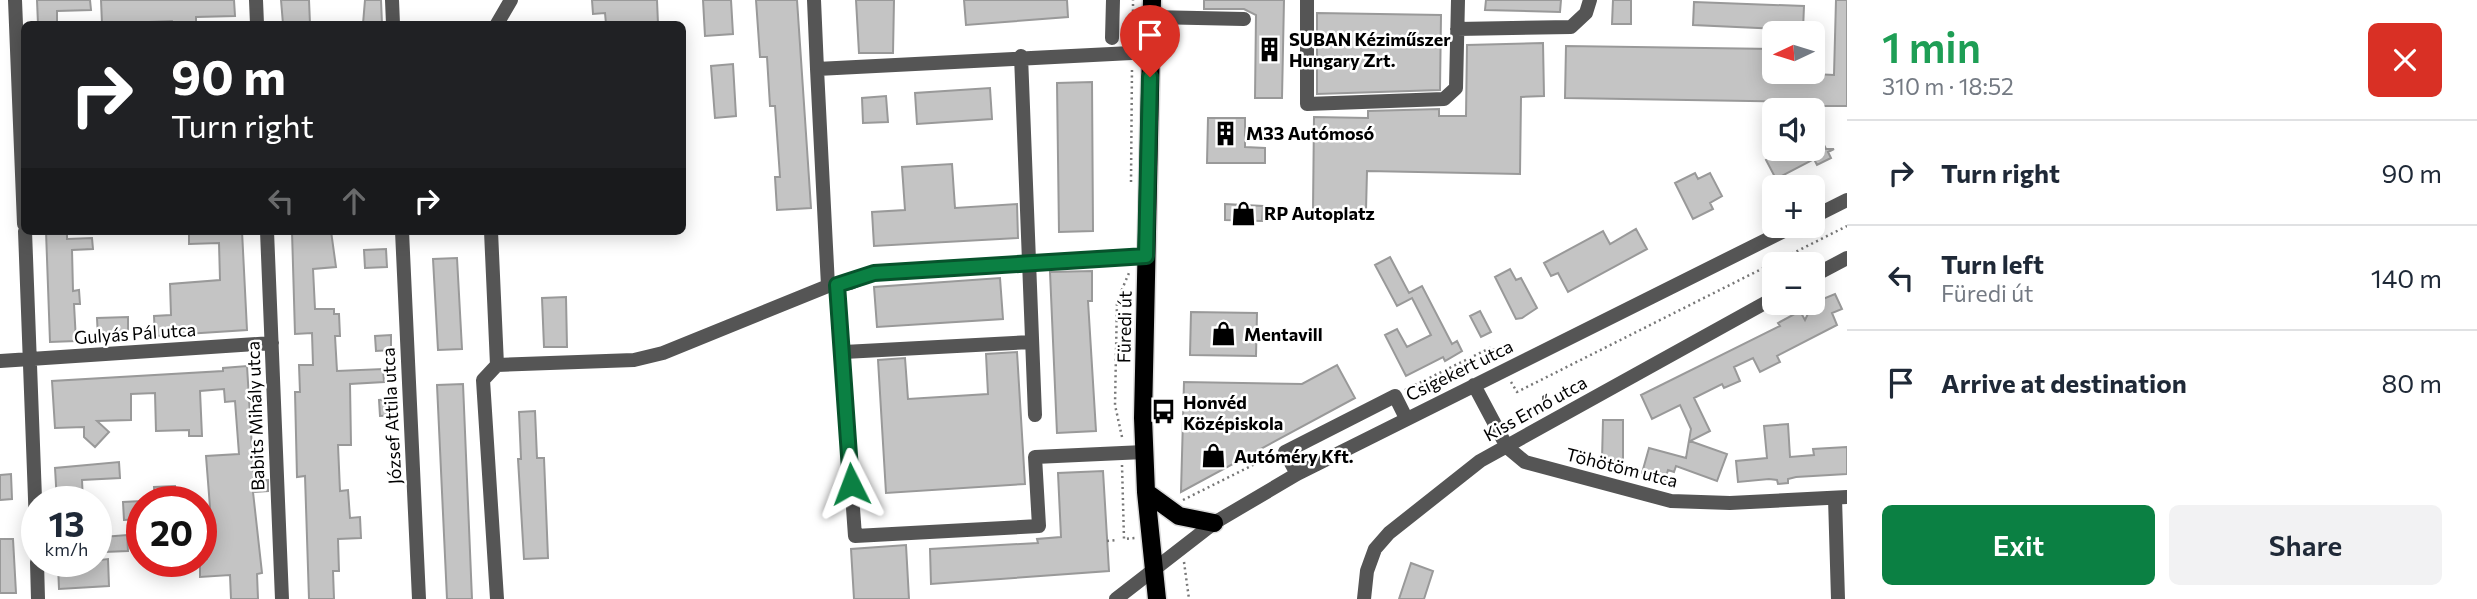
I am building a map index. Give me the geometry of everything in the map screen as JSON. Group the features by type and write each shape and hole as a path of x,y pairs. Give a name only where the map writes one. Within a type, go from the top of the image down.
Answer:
{"main road":[{"name":"Füredi út","path":"1152,9 1142,52 1138,256 1146,492 1157,599"},
{"path":"1146,492 1179,516 1214,523"}],"street":[{"path":"15,0 21,149"},
{"path":"256,0 257,21"},
{"path":"392,0 393,21"},
{"path":"499,21 511,0"},
{"path":"814,0 832,285 844,352 855,536 1039,526 1035,457 1144,452"},
{"path":"1112,0 1112,38"},
{"path":"1307,0 1307,104 1444,99 1456,88 1458,0"},
{"path":"1457,29 1570,27 1586,13 1590,0"},
{"path":"1152,9 1244,19"},
{"path":"817,69 1021,56 1142,52"},
{"path":"1021,56 1035,415"},
{"path":"1825,210 1847,200"},
{"path":"25,235 35,486"},
{"name":"Babits Mihály utca","path":"267,235 282,599"},
{"name":"József Attila utca","path":"402,235 419,599"},
{"path":"491,235 497,365"},
{"name":"Csigekert utca","path":"1116,599 1214,523 1297,474 1770,238"},
{"path":"497,599 483,380 497,365 634,360 663,353 832,285 874,273 1138,256"},
{"path":"1825,270 1847,258"},
{"name":"Kiss Ernő utca","path":"1364,599 1367,571 1375,549 1389,533 1480,461 1762,305"},
{"path":"844,352 1032,342"},
{"name":"Gulyás Pál utca","path":"0,361 272,343"},
{"path":"1474,385 1507,447"},
{"path":"1297,474 1285,452 1395,396 1406,418"},
{"name":"Töhötöm utca","path":"1507,447 1525,462 1671,501 1730,503 1841,497"},
{"path":"1838,599 1841,497"},
{"path":"37,577 38,599"}],"path":[{"path":"1130,188 1142,52 1133,0"},
{"path":"1492,347 1517,392 1847,226"},
{"path":"1122,429 1115,405 1116,301 1138,256"},
{"path":"1107,541 1116,540"}],"building":[{"path":"37,0 90,0 91,10 57,11 57,21 38,21"},
{"path":"101,0 234,0 235,16 196,17 196,21 102,21"},
{"path":"281,0 309,0 310,21 283,21"},
{"path":"365,0 381,0 382,21 363,21"},
{"path":"592,0 657,0 658,21 606,21 605,13 593,14"},
{"path":"703,0 731,0 733,34 705,36"},
{"path":"756,0 797,0 811,208 777,210 775,177 780,177 775,106 770,106 767,57 760,57"},
{"path":"856,0 894,0 893,53 859,53"},
{"path":"964,0 1067,0 1068,17 966,25"},
{"name":"SUBAN Kéziműszer Hungary Zrt.","path":"1204,0 1284,0 1282,98 1255,98 1256,15 1244,9 1204,9"},
{"path":"1486,0 1561,0 1560,12 1485,10"},
{"path":"1613,0 1631,0 1631,24 1612,24"},
{"path":"1836,0 1847,0 1847,106 1825,106 1825,98 1762,98 1762,101 1565,98 1566,46 1762,49 1762,84 1825,84 1825,75 1834,75"},
{"path":"1694,2 1804,6 1803,21 1762,21 1762,28 1693,25"},
{"path":"1317,13 1441,15 1440,90 1317,94"},
{"path":"1543,43 1544,96 1521,97 1520,174 1367,171 1366,211 1313,210 1314,117 1368,118 1368,111 1439,109 1439,116 1466,116 1467,45"},
{"path":"733,64 736,116 715,118 711,66"},
{"path":"1092,82 1093,231 1059,232 1057,83"},
{"path":"990,88 992,119 917,124 915,93"},
{"path":"886,96 888,122 863,123 862,98"},
{"name":"M33 Autómosó","path":"1208,118 1245,118 1245,147 1265,148 1265,163 1207,163"},
{"path":"1825,147 1834,149 1828,152 1831,158 1825,161"},
{"path":"1767,161 1810,161 1784,175 1774,175"},
{"path":"952,164 955,208 1017,204 1018,238 874,246 872,212 905,210 902,167"},
{"path":"1695,173 1698,179 1710,173 1722,196 1710,203 1713,209 1693,219 1675,183"},
{"name":"RP Autoplatz","path":"1225,204 1263,206 1262,221 1225,220"},
{"path":"1636,229 1647,249 1568,292 1558,273 1551,276 1544,263 1603,231 1610,244"},
{"path":"46,235 67,235 67,239 92,238 93,249 72,250 73,291 79,290 80,304 74,304 76,341 50,342"},
{"path":"189,235 242,235 247,330 155,336 154,316 171,315 170,284 220,280 219,243 189,244"},
{"path":"292,235 332,235 336,267 313,269 315,309 334,309 334,314 339,314 340,336 335,336 337,371 383,369 384,382 350,384 351,445 338,445 340,491 348,490 350,518 360,517 361,538 338,539 339,571 333,571 334,599 309,599 305,476 297,477 295,392 300,392 299,365 313,365 312,333 295,334"},
{"path":"386,249 387,267 365,268 364,250"},
{"path":"1390,257 1409,293 1422,286 1452,344 1457,341 1462,351 1445,361 1443,357 1406,376 1385,335 1397,329 1407,347 1431,335 1412,298 1397,306 1375,265"},
{"path":"457,258 462,349 438,350 433,259"},
{"path":"1510,269 1516,280 1521,278 1537,308 1522,318 1516,319 1495,277"},
{"path":"1092,271 1092,301 1088,301 1096,431 1057,433 1050,272"},
{"path":"1000,278 1003,319 877,327 874,287"},
{"path":"1835,294 1842,309 1832,313 1837,325 1777,356 1780,362 1760,372 1753,358 1734,367 1740,381 1724,388 1722,384 1694,398 1710,431 1690,441 1727,454 1717,481 1676,466 1674,472 1668,470 1665,480 1642,473 1649,448 1686,458 1691,429 1680,405 1652,419 1641,395 1780,326 1778,323 1793,315 1802,315 1805,320 1807,315 1825,315 1825,298"},
{"path":"566,297 567,347 544,347 542,298"},
{"path":"1480,311 1491,332 1481,337 1470,316"},
{"name":"Mentavill","path":"1191,312 1257,313 1256,356 1190,355"},
{"path":"128,317 128,337 98,338 97,318"},
{"path":"391,335 391,350 376,351 375,336"},
{"path":"1017,352 1025,484 886,493 878,360 905,358 908,399 988,394 986,354"},
{"name":"Autóméry Kft.","path":"1337,365 1355,398 1181,492 1184,382 1302,384"},
{"path":"247,366 254,481 268,480 268,491 253,492 262,573 257,574 258,599 231,599 230,575 217,576 217,486 208,486 206,456 239,454 235,401 225,402 224,389 200,391 202,436 189,436 189,430 156,431 155,393 131,394 131,420 97,421 109,432 95,447 84,437 84,427 55,428 52,381 223,371 223,368"},
{"path":"463,384 472,599 447,599 437,385"},
{"path":"395,399 396,415 380,416 379,400"},
{"path":"535,411 537,458 544,458 548,558 524,559 518,459 521,459 519,412"},
{"path":"1603,420 1623,420 1623,461 1602,460"},
{"path":"1788,424 1790,457 1814,455 1813,449 1847,447 1847,474 1796,477 1788,479 1788,483 1778,484 1777,480 1769,479 1738,482 1736,461 1767,458 1764,426"},
{"path":"119,462 120,478 82,480 82,486 56,486 55,468"},
{"path":"1103,471 1109,571 931,584 930,549 1038,543 1037,539 1061,537 1058,473"},
{"path":"11,474 12,499 0,500 0,475"},
{"path":"123,502 126,502 126,520 124,520"},
{"path":"126,535 126,551 112,552 112,536"},
{"path":"0,539 13,539 16,593 0,593"},
{"path":"906,545 909,599 854,599 851,549"},
{"path":"1411,563 1433,571 1424,599 1399,599"},
{"path":"58,577 109,577 109,586 59,589"}],"place":[{"name":"SUBAN Kéziműszer Hungary Zrt.","path":"1269,49"},
{"name":"M33 Autómosó","path":"1226,133"},
{"name":"RP Autoplatz","path":"1244,213"},
{"name":"Mentavill","path":"1224,334"},
{"name":"Honvéd Középiskola","path":"1163,412"},
{"name":"Autóméry Kft.","path":"1214,456"}],"route":[{"path":"851,484 844,352 837,285 850,283 874,273 1146,256 1150,77"}]}
